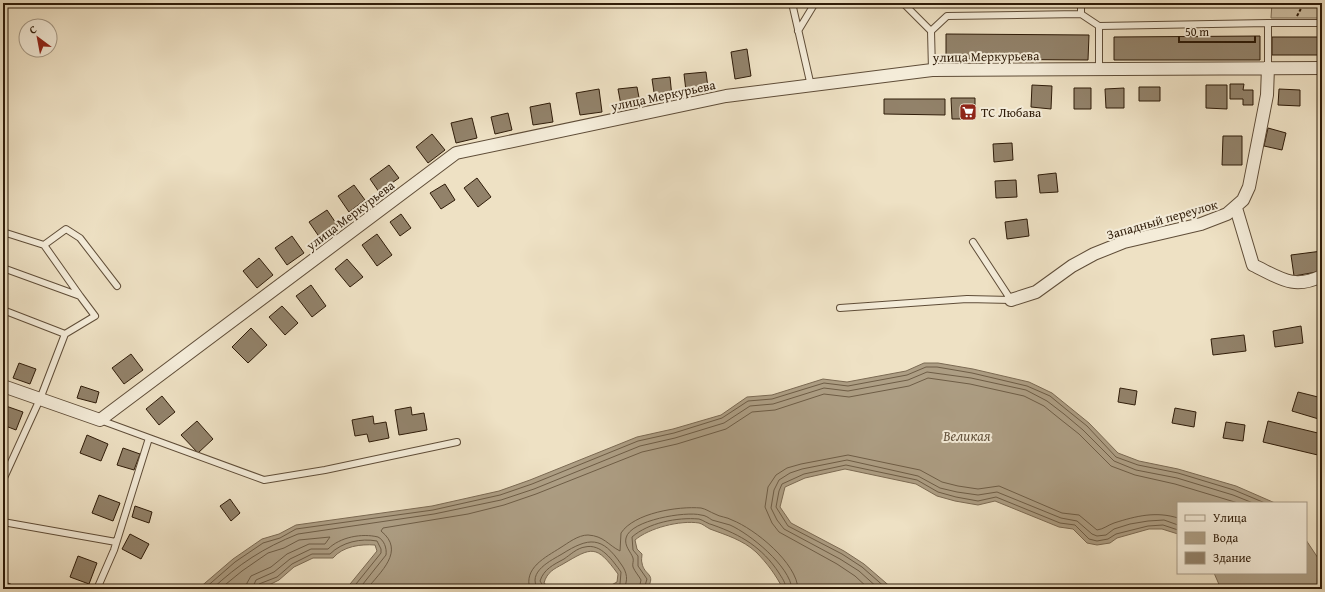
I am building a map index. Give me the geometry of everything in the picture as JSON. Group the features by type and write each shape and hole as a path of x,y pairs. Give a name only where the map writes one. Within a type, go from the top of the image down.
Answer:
{"street":[{"name":"Западный переулок","path":"1011,300 1036,292 1072,266 1094,254 1124,242 1201,224 1227,214 1236,208 1243,200 1249,187 1267,95 1268,68"},
{"name":"улица Меркурьева","path":"100,420 456,153 726,96 932,70 1322,68"},
{"path":"1236,208 1253,265 1290,283 1309,282 1322,276"},
{"path":"3,386 100,420"}],"lane":[{"path":"792,3 811,86"},
{"path":"798,31 815,3"},
{"path":"903,3 931,31 932,70"},
{"path":"1081,3 1081,14"},
{"path":"931,31 947,16 1081,14 1099,26 1322,23"},
{"path":"1268,23 1268,68"},
{"path":"1099,26 1099,69"},
{"path":"44,245 66,229 80,238 117,286"},
{"path":"3,232 44,245 95,316 65,334 40,399 3,480"},
{"path":"973,242 1011,300"},
{"path":"3,268 80,296"},
{"name":"Западный переулок","path":"840,308 967,299 1011,300"},
{"path":"3,310 65,334"},
{"path":"100,420 264,480 325,470 457,442"},
{"path":"97,589 116,542 149,438"},
{"path":"3,522 116,542"}],"path":[{"path":"1296,18 1304,3"}],"shaded area":[{"path":"1272,3 1322,3 1322,18 1271,18"}],"water":[{"name":"Великая","path":"924,363 938,363 973,369 1029,382 1052,393 1089,423 1118,453 1139,461 1178,469 1236,486 1273,502 1177,502 1177,534 1162,529 1149,529 1117,538 1110,543 1097,545 1087,543 1073,529 1059,527 995,501 978,505 955,501 937,496 916,484 845,469 805,478 785,487 780,507 791,523 844,551 864,564 893,589 783,589 768,565 751,548 740,541 710,529 700,523 691,522 665,526 648,532 635,540 637,549 642,554 643,567 651,580 647,589 604,589 617,582 618,574 604,557 593,551 581,554 549,573 544,583 549,587 556,589 346,589 377,551 375,545 370,545 347,548 333,558 313,558 294,567 279,580 261,589 198,589 233,559 262,539 279,534 296,525 432,506 499,491 637,437 673,429 721,415 747,397 772,395 823,379 847,382 906,371"},
{"path":"1307,542 1322,564 1322,589 1221,589 1214,574 1307,574"}],"building":[{"path":"1090,3 1116,3 1116,7 1090,7"},
{"path":"946,34 1089,35 1088,60 946,59"},
{"path":"1260,36 1260,60 1114,60 1114,37"},
{"path":"1272,37 1322,37 1322,55 1272,55"},
{"path":"747,49 751,76 735,79 731,52"},
{"path":"706,72 708,88 686,91 684,74"},
{"path":"670,77 672,97 655,99 652,79"},
{"path":"1230,84 1244,84 1243,90 1253,90 1253,105 1243,105 1243,99 1230,99"},
{"path":"1032,85 1052,86 1051,109 1031,107"},
{"path":"1206,85 1227,85 1227,109 1206,108"},
{"path":"637,87 640,103 621,105 618,89"},
{"path":"1139,87 1160,87 1160,101 1139,101"},
{"path":"1074,88 1091,88 1091,109 1074,109"},
{"path":"1124,88 1124,108 1106,108 1105,89"},
{"path":"599,89 602,112 580,115 576,93"},
{"path":"1279,89 1300,90 1300,106 1278,105"},
{"path":"951,98 975,98 975,119 952,119"},
{"path":"884,99 945,99 945,115 884,114"},
{"path":"550,103 553,122 533,125 530,107"},
{"path":"508,113 512,130 495,134 491,117"},
{"path":"472,118 477,138 456,143 451,123"},
{"path":"1268,128 1286,133 1282,150 1264,146"},
{"path":"432,134 445,150 428,163 416,147"},
{"path":"1223,136 1242,136 1242,165 1222,165"},
{"path":"1012,143 1013,160 994,162 993,144"},
{"path":"389,165 399,178 379,192 370,179"},
{"path":"1056,173 1058,192 1040,193 1038,175"},
{"path":"477,178 491,197 478,207 464,188"},
{"path":"1016,180 1017,197 996,198 995,181"},
{"path":"445,184 455,200 441,209 430,193"},
{"path":"354,185 365,200 349,212 338,196"},
{"path":"327,210 338,226 320,238 309,222"},
{"path":"401,214 411,228 400,236 390,222"},
{"path":"1027,219 1029,236 1007,239 1005,222"},
{"path":"377,234 392,255 377,266 362,245"},
{"path":"292,236 304,253 287,265 275,248"},
{"path":"1322,251 1322,271 1294,276 1291,255"},
{"path":"259,258 273,275 257,288 243,271"},
{"path":"347,259 363,277 350,287 335,269"},
{"path":"311,285 326,306 312,317 296,296"},
{"path":"282,306 298,323 285,335 269,317"},
{"path":"1301,326 1303,343 1275,347 1273,331"},
{"path":"251,328 267,345 248,363 232,347"},
{"path":"1244,335 1246,351 1213,355 1211,339"},
{"path":"131,354 143,370 124,384 112,368"},
{"path":"19,363 36,369 30,384 13,378"},
{"path":"81,386 99,392 96,403 77,398"},
{"path":"1120,388 1137,391 1135,405 1118,402"},
{"path":"1298,392 1322,398 1322,420 1292,411"},
{"path":"162,396 175,412 159,425 146,409"},
{"path":"3,405 23,412 16,430 3,425"},
{"path":"411,407 412,415 424,413 427,430 399,435 395,410"},
{"path":"1175,408 1196,412 1194,427 1172,423"},
{"path":"373,416 374,424 386,422 389,438 369,442 367,434 355,436 352,420"},
{"path":"197,421 213,439 198,453 181,435"},
{"path":"1268,421 1322,434 1322,456 1263,442"},
{"path":"1226,422 1245,425 1243,441 1223,438"},
{"path":"87,435 108,444 101,461 80,453"},
{"path":"123,448 140,454 134,470 117,465"},
{"path":"99,495 120,503 113,521 92,513"},
{"path":"230,499 240,513 231,521 220,506"},
{"path":"135,506 152,512 149,523 132,517"},
{"path":"130,534 149,544 141,559 122,549"},
{"path":"78,556 97,563 89,584 70,577"},
{"path":"3,581 15,586 13,589 3,589"}],"place":[{"name":"ТС Любава","path":"968,112"}]}
